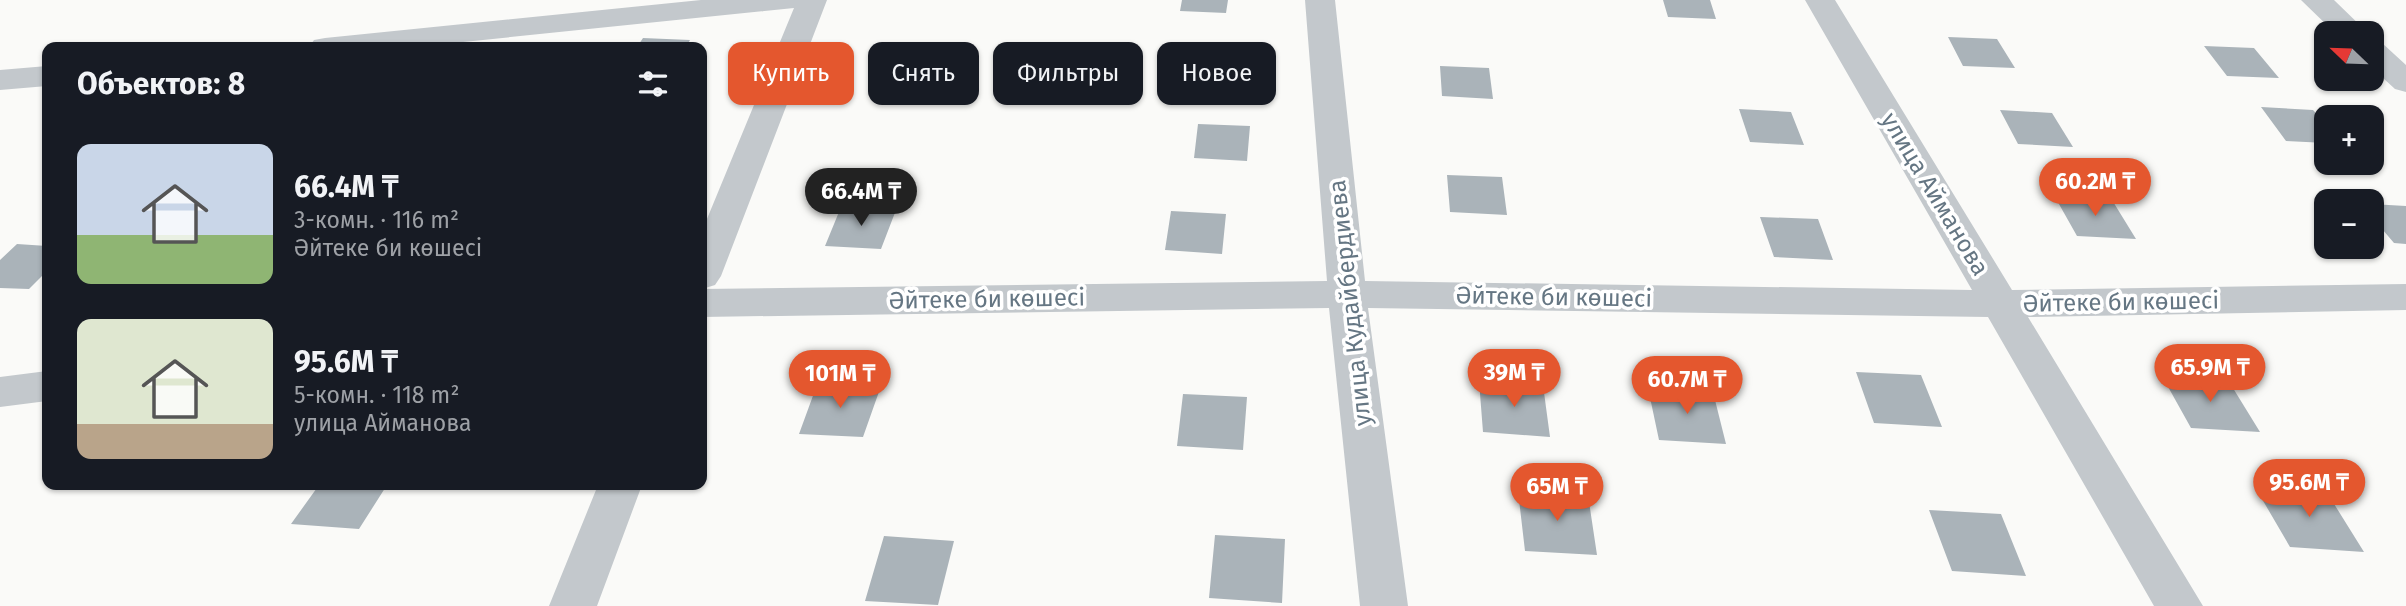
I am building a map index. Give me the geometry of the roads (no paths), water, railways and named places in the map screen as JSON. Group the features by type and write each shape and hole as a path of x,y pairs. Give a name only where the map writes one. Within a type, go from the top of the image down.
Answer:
{"street":[{"path":"374,42 790,0"},
{"path":"707,263 812,0"},
{"name":"улица Кудайбердиева","path":"1320,0 1347,294 1384,606"},
{"name":"улица Айманова","path":"1820,0 2179,606"},
{"path":"2316,0 2340,21"},
{"path":"2384,62 2406,82"},
{"path":"0,80 42,76"},
{"name":"Әйтеке би көшесі","path":"707,303 1347,294 2001,304 2406,297"},
{"path":"0,392 42,387"},
{"path":"573,606 618,490"}]}
